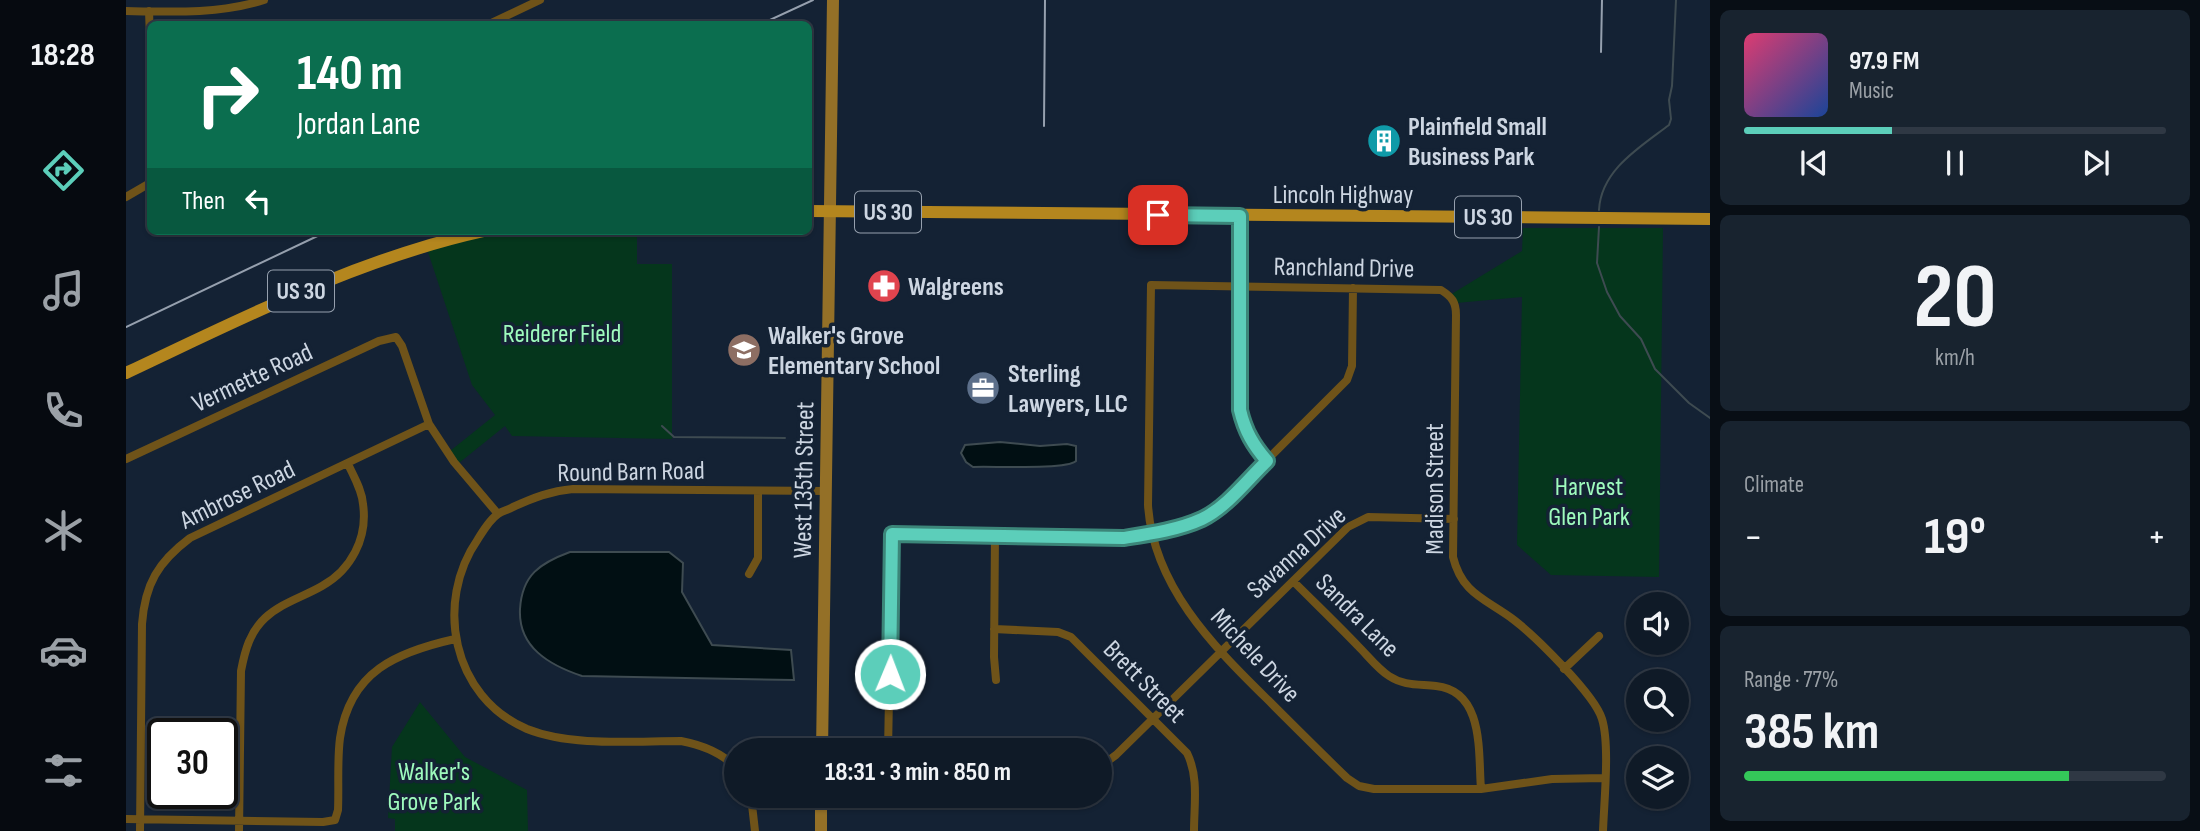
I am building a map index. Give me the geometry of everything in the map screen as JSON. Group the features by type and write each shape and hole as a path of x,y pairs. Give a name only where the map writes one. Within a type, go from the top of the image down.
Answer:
{"main road":[{"name":"Lincoln Highway","path":"812,211 1710,219"},
{"name":"US 30","path":"126,373 335,276 426,245 467,235"}],"street":[{"path":"126,11 225,9 264,0"},
{"path":"495,21 540,0"},
{"name":"West 135th Street","path":"822,738 833,0"},
{"path":"149,11 149,21"},
{"path":"126,197 147,185"},
{"path":"1240,216 1240,410 1252,443 1267,461"},
{"name":"Ranchland Drive","path":"1151,285 1441,290 1450,295"},
{"name":"Michele Drive","path":"1151,285 1148,505 1151,533 1173,587 1220,653 1347,778 1359,786 1374,789 1481,789 1552,779 1604,778"},
{"path":"888,738 892,534 1123,538 1203,519 1218,509 1347,380 1352,366 1353,288"},
{"name":"Madison Street","path":"1450,295 1456,303 1453,557 1456,570 1464,584 1540,642 1593,702 1602,718 1603,831"},
{"name":"Vermette Road","path":"126,459 379,341 396,337 402,346 429,424"},
{"path":"429,424 454,462 498,514"},
{"name":"Ambrose Road","path":"140,831 143,614 149,585 159,566 172,551 190,538 429,424"},
{"path":"239,831 241,671 245,649 264,619 278,608 323,585 339,574 352,559 360,541 363,503 348,464"},
{"name":"Round Barn Road","path":"724,757 698,744 681,741 568,739 525,728 505,716 487,700 462,663 453,611 455,589 462,568 471,550 498,514 532,497 553,491 826,491"},
{"path":"749,574 758,558 758,491"},
{"name":"Savanna Drive","path":"1112,758 1348,527 1368,517 1454,519"},
{"path":"995,535 996,680"},
{"name":"Sandra Lane","path":"1293,581 1388,676 1414,685 1439,686 1453,691 1465,700 1473,713 1476,728 1481,789"},
{"name":"Brett Street","path":"995,629 1058,632 1071,637 1187,753 1195,778 1194,831"},
{"path":"1564,669 1599,636"},
{"path":"126,820 335,820 338,810 340,740 344,719 352,701 379,668 397,656 456,639"},
{"path":"752,808 755,831"},
{"path":"821,808 821,831"}],"green space":[{"name":"Harvest Glen Park","path":"1523,228 1663,228 1659,577 1551,575 1517,545 1522,297 1456,303 1450,295 1522,251"},
{"name":"Reiderer Field","path":"492,235 637,235 637,264 672,264 672,439 512,436 505,426 459,463 450,451 495,415 472,385 427,249"},
{"name":"Walker's Grove Park","path":"420,702 465,757 527,790 528,831 395,831 395,819 388,818 392,747"}],"shaded area":[{"path":"1000,442 1076,446 1076,461 1044,467 973,467 961,453 965,445"},
{"path":"570,552 669,552 683,563 682,592 712,645 791,650 794,680 582,676 547,660 530,644 524,634 521,597 534,572"}],"waterway":[{"path":"1599,210 1601,196 1614,171 1669,125 1676,0"},
{"path":"1599,227 1597,263 1607,292 1620,316 1641,339 1655,369 1689,403 1710,418"},
{"path":"662,426 674,437 785,438"}],"railway":[{"path":"768,21 813,0"},
{"path":"1044,126 1045,0"},
{"path":"1601,52 1602,0"},
{"path":"126,327 320,235"}],"place":[{"name":"Plainfield Small Business Park","path":"1384,141"},
{"name":"Walgreens","path":"884,286"},
{"name":"Walker's Grove Elementary School","path":"744,350"},
{"name":"Sterling Lawyers, LLC","path":"983,388"}],"route":[{"path":"890,674 892,534 1123,538 1151,533 1203,519 1218,509 1267,461 1252,443 1240,410 1240,216 1158,215"}]}
